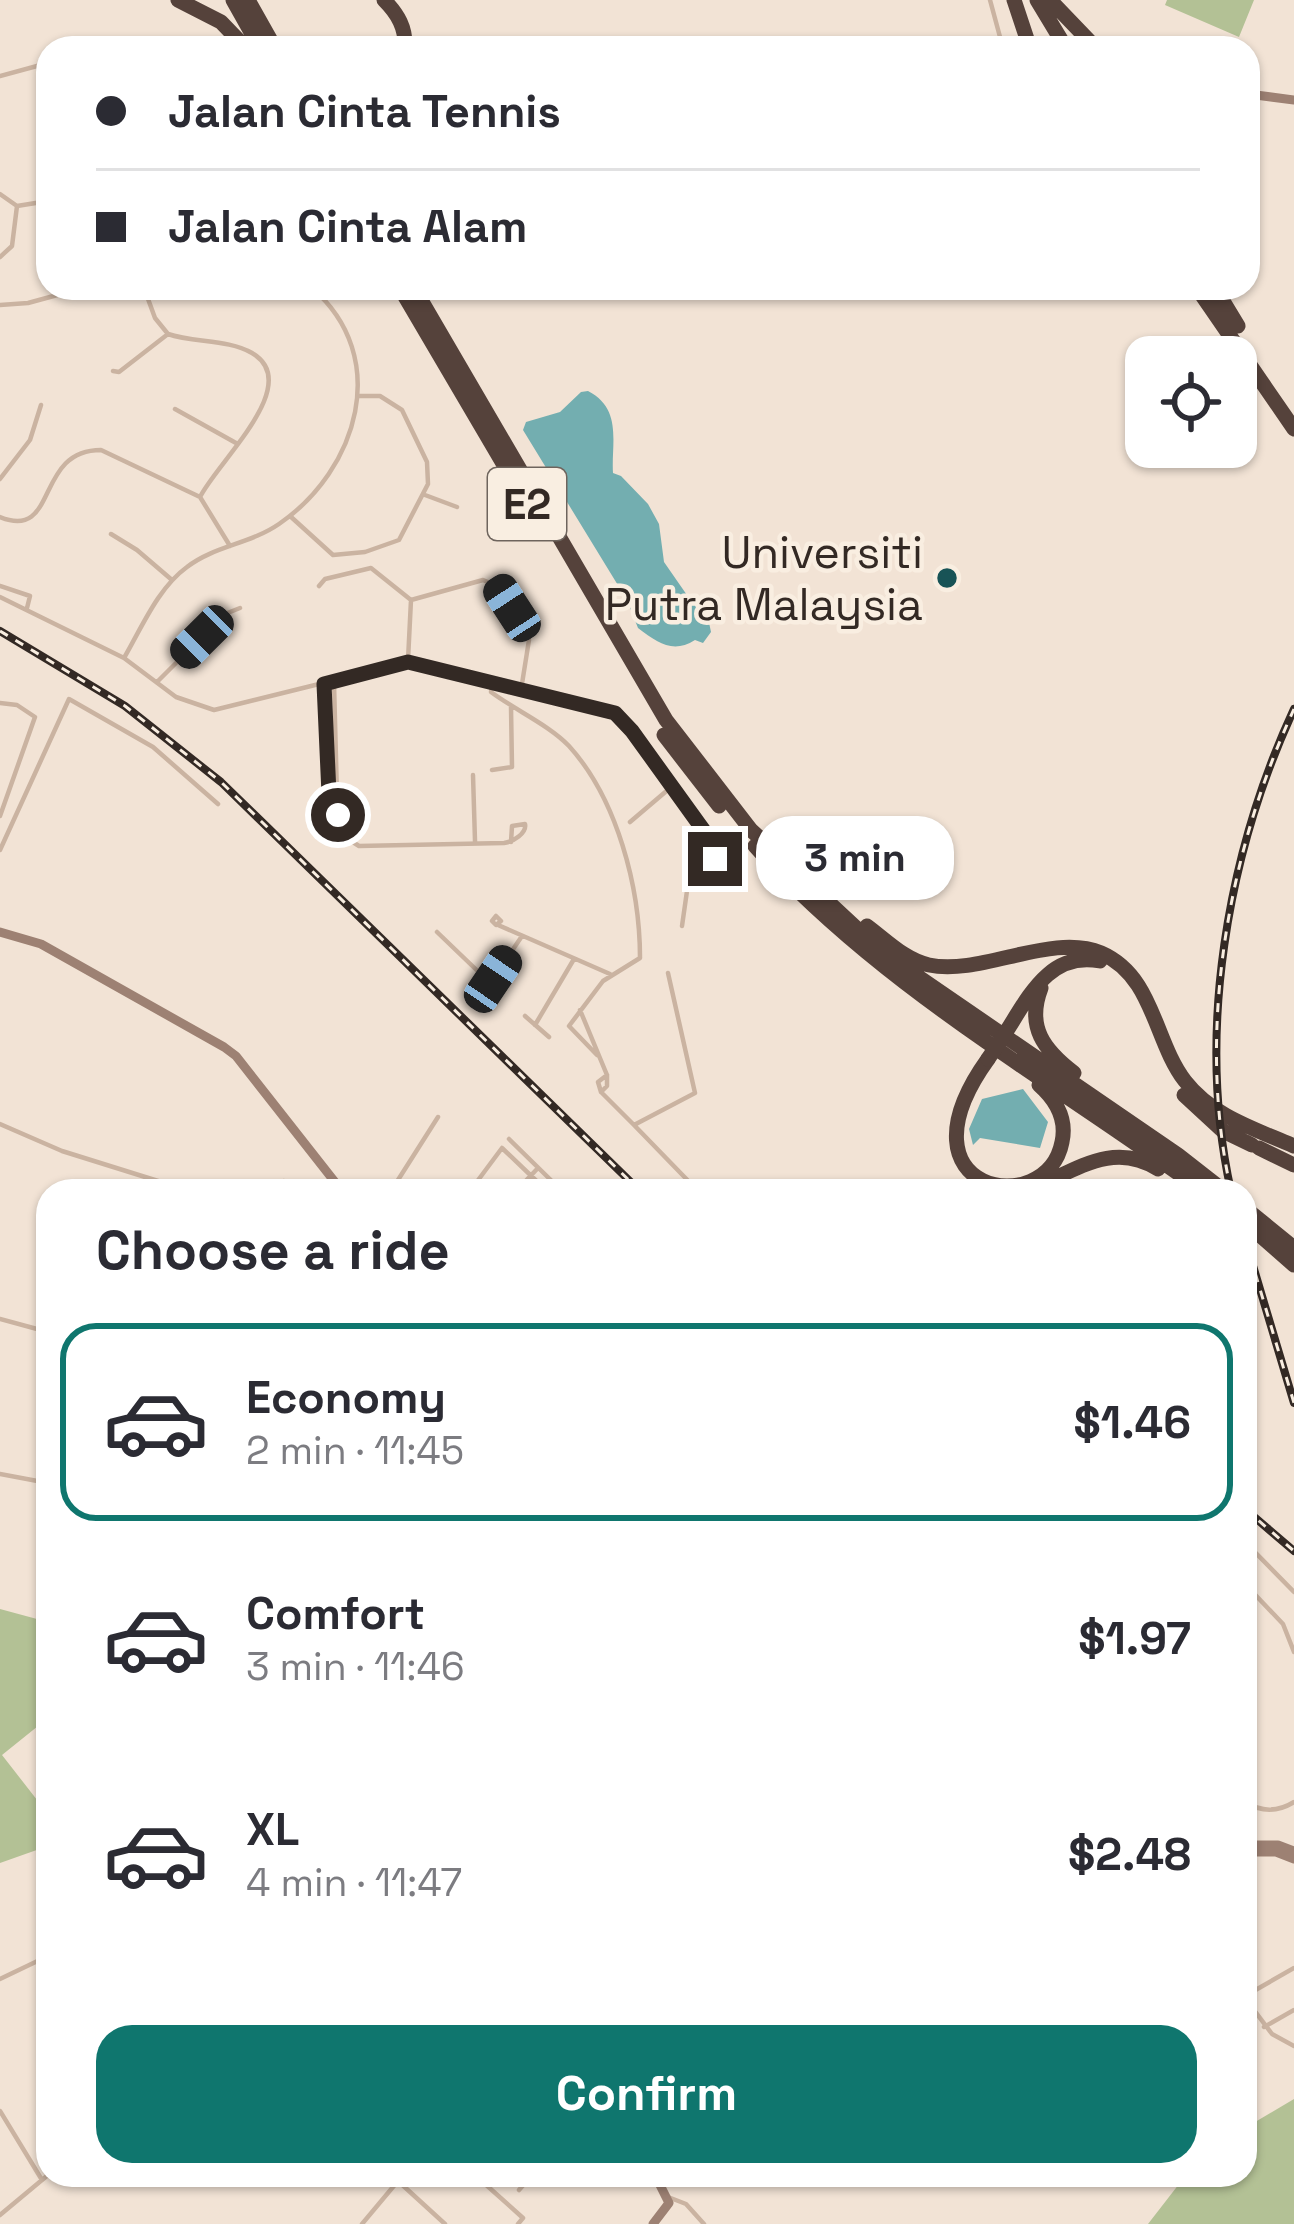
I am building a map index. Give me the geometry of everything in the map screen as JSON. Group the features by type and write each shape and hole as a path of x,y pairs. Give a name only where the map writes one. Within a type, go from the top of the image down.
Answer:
{"highway":[{"path":"178,0 221,22 234,36"},
{"path":"232,0 253,36"},
{"path":"248,0 270,36"},
{"path":"388,0 406,13 407,36"},
{"path":"1014,0 1026,36"},
{"path":"1033,0 1056,36"},
{"path":"1050,0 1084,36"},
{"name":"E2","path":"407,300 654,721 698,783 789,884 877,964 1186,1179"},
{"name":"E2","path":"421,300 666,720 752,830 882,952 933,991 1209,1179"},
{"path":"430,300 452,352"},
{"path":"1214,300 1238,336"},
{"path":"1230,300 1243,336"},
{"path":"1257,364 1294,418"},
{"path":"1257,366 1294,429"},
{"path":"793,870 905,955 930,965 1064,950 1101,953 1133,977 1182,1078 1203,1101 1229,1118 1294,1146"},
{"path":"1003,1030 1034,979 1052,961 1101,953"},
{"path":"968,1179 950,1150 947,1130 952,1105 1039,982 1073,960 1093,960 1118,971 1137,995 1162,1057 1184,1095 1223,1131 1294,1165"},
{"path":"1057,967 1035,1004 1035,1022 1045,1048 1178,1155"},
{"path":"937,1009 1043,1088 1056,1104 1063,1126 1059,1153 1034,1179"},
{"path":"981,1179 965,1165 956,1147 957,1112 985,1056"},
{"path":"1052,1179 1116,1155 1145,1161 1172,1179"},
{"path":"1257,1218 1294,1248"},
{"path":"1257,1233 1294,1265"}],"street":[{"path":"990,0 1000,36"},
{"path":"0,76 36,66"},
{"path":"1260,93 1294,97"},
{"path":"0,194 17,206 36,203"},
{"path":"0,256 12,246 17,206"},
{"path":"0,304 39,300"},
{"path":"150,300 167,334"},
{"path":"124,658 172,580 207,554 268,531 290,516 335,466 356,422 360,396 349,337 324,300"},
{"path":"167,334 119,372 113,371 167,334 238,347 265,363 270,375 269,390 252,424 214,470 200,496"},
{"path":"290,516 333,555 365,552 399,540 425,495 427,462 402,410 380,396 360,396"},
{"path":"0,478 30,440 41,405"},
{"path":"176,409 236,443"},
{"path":"0,517 11,522 28,520 39,510 67,459 84,450 101,450 200,496 230,547"},
{"path":"425,495 457,507"},
{"path":"111,535 172,580"},
{"path":"320,586 325,579 371,568 411,600"},
{"path":"411,600 483,580 499,587 529,640 521,691"},
{"path":"0,586 30,596 27,608"},
{"path":"0,597 124,658 176,697 214,710 408,662 615,713 718,854 687,891 682,926"},
{"path":"408,662 411,600"},
{"path":"157,682 225,614 240,608"},
{"path":"334,682 334,816"},
{"path":"324,684 338,834 358,846 511,842"},
{"path":"492,684 491,692 567,744 610,805 629,866 640,953 636,961 610,974 569,1028 597,1054"},
{"path":"0,850 69,699 153,747 218,804"},
{"path":"0,713 2,703 17,705 35,717 0,816"},
{"path":"492,770 512,767 511,706"},
{"path":"473,775 475,843"},
{"path":"630,822 670,788"},
{"path":"498,925 610,974"},
{"path":"0,932 41,944 224,1046 333,1179"},
{"path":"437,932 488,981 521,936"},
{"path":"535,1025 574,958"},
{"path":"634,1125 695,1093 668,973"},
{"path":"580,1010 607,1076 608,1085 602,1092 686,1179"},
{"path":"525,1016 549,1037"},
{"path":"399,1179 438,1117"},
{"path":"0,1124 62,1151 152,1179"},
{"path":"509,1139 549,1179"},
{"path":"479,1179 502,1148 534,1179"},
{"path":"525,1179 538,1168"},
{"path":"0,1319 36,1329"},
{"path":"0,1474 36,1481"},
{"path":"1257,1554 1294,1592"},
{"path":"1257,1597 1283,1624 1294,1652"},
{"path":"1257,1806 1285,1808 1294,1802"},
{"path":"1257,1850 1294,1855"},
{"path":"0,1969 2,1978 36,1962"},
{"path":"1257,1989 1294,1969"},
{"path":"1267,2026 1294,2010"},
{"path":"1257,2012 1294,2046"},
{"path":"0,2111 36,2164"},
{"path":"0,2215 36,2185"},
{"path":"362,2224 393,2187"},
{"path":"410,2187 445,2224"},
{"path":"488,2187 523,2218 518,2224"},
{"path":"653,2224 668,2208 662,2187"},
{"path":"668,2197 686,2204 704,2224"}],"green space":[{"path":"1167,0 1254,0 1239,36 1165,5"},
{"path":"0,1609 36,1619 36,1728 2,1755 36,1799 36,1850 0,1863"},
{"path":"1294,2099 1294,2224 1148,2224 1177,2187 1257,2187 1257,2121"}],"water":[{"path":"588,391 611,417 613,473 648,504 659,524 664,562 689,598 707,613 711,632 703,643 666,645 638,628 627,600 523,430 526,422 560,412"},
{"path":"1023,1089 1048,1122 1040,1148 980,1138 973,1145 969,1129 982,1099"}],"railway":[{"path":"0,631 125,706 221,782 628,1179"},
{"path":"1229,1179 1217,1069 1224,945 1251,823 1294,709"},
{"path":"1257,1279 1294,1403"},
{"path":"1257,1519 1294,1551"}],"place":[{"name":"Universiti Putra Malaysia","path":"947,578"}],"route":[{"path":"338,815 330,816 324,684 408,662 615,713 717,849 715,859"}]}
